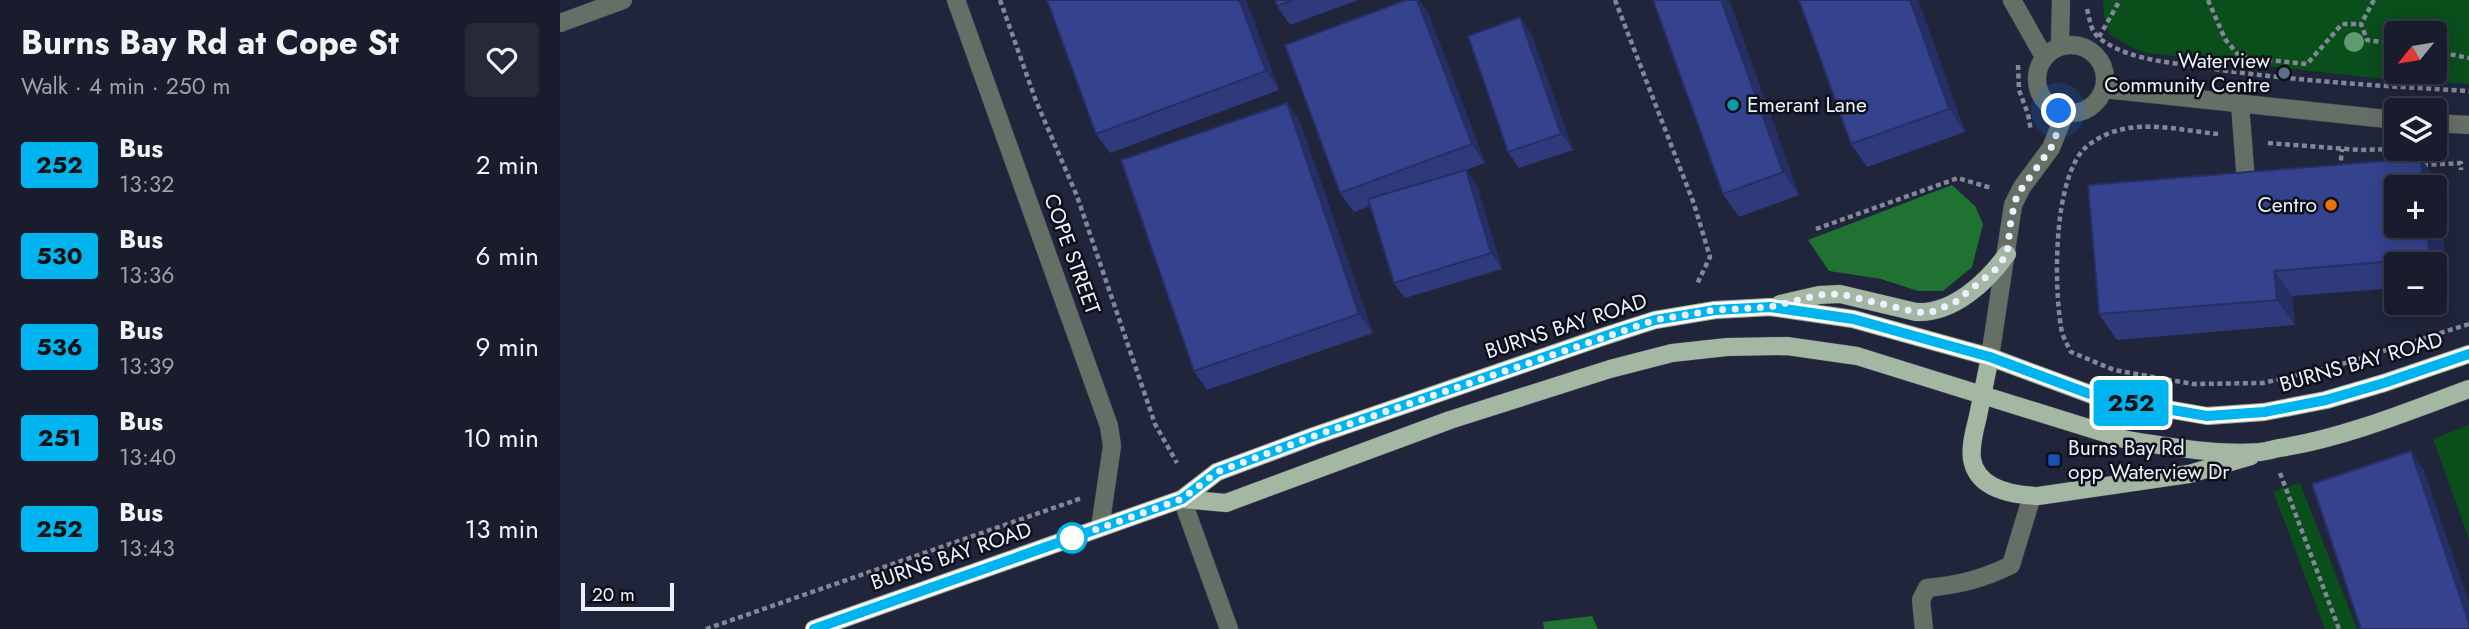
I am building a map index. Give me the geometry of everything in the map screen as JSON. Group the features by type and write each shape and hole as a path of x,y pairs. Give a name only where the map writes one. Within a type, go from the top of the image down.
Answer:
{"main road":[{"path":"1770,307 1819,295 1840,294 1929,313 1954,303 1972,290 1996,269 2007,254"},
{"name":"BURNS BAY ROAD","path":"814,629 1182,499 1217,472 1314,436 1655,320 1715,310 1770,307 1853,319 1990,357 2098,397 2207,416 2264,412 2326,400 2469,354"},
{"name":"BURNS BAY ROAD","path":"1182,499 1226,503 1450,420 1610,369 1672,352 1727,347 1787,346 1857,356 2127,440 2172,448 2260,452 2342,433 2469,389"},
{"path":"1990,357 1972,450 1975,470 1987,484 2021,496 2189,474 2223,466 2260,452"}],"street":[{"path":"560,23 623,0"},
{"name":"COPE STREET","path":"957,0 1109,426 1112,446 1100,528"},
{"path":"2012,0 2044,57"},
{"path":"2060,46 2061,0"},
{"path":"2076,45 2095,54 2104,68 2104,89 2098,100 2078,113 2065,113 2053,108 2040,94 2037,75 2044,57 2060,46 2076,45"},
{"path":"2104,89 2384,119"},
{"path":"2240,104 2248,199"},
{"path":"1990,357 2017,195 2051,148 2065,113"},
{"path":"2447,123 2469,125"},
{"path":"1924,629 1921,600 1927,588 1965,584 2011,565 2032,496"},
{"path":"1182,499 1229,629"}],"path":[{"path":"1000,0 1036,101 1077,195 1155,424 1177,463"},
{"path":"1615,0 1698,217 1710,257 1697,284"},
{"path":"2085,0 2092,30 2113,46 2143,58 2277,78 2469,91"},
{"path":"2099,37 2120,0"},
{"path":"2208,0 2225,39 2240,57 2307,64 2342,24 2361,24"},
{"path":"2374,0 2361,24 2367,40 2384,42"},
{"path":"2447,54 2469,58"},
{"path":"2018,60 2019,90 2028,114 2031,134"},
{"path":"2384,149 2281,146 2136,126 2099,138 2085,148 2065,185 2058,238 2057,288 2061,331 2071,352 2114,370 2193,384 2263,383 2336,366 2469,324"},
{"path":"2340,170 2342,149"},
{"path":"2421,161 2421,165"},
{"path":"2408,166 2461,163 2461,170"},
{"path":"2327,171 2353,169"},
{"path":"1816,229 1958,178 1991,188"},
{"path":"1989,201 1995,181"},
{"path":"2260,452 2283,476 2339,629"},
{"path":"706,629 1106,489"}],"green space":[{"path":"2103,0 2469,0 2469,84 2447,83 2447,21 2384,21 2384,79 2148,53 2109,34"},
{"path":"1952,185 1975,206 1983,224 1972,267 1943,291 1918,291 1881,279 1829,271 1808,240"},
{"path":"2469,425 2469,539 2433,439"},
{"path":"2300,483 2357,629 2325,629 2273,491"},
{"path":"1592,616 1598,629 1544,629 1543,622"}],"building":[{"path":"1047,0 1239,0 1266,71 1096,134"},
{"path":"1275,0 1293,0 1277,6"},
{"path":"1406,0 1417,0 1472,144 1340,193 1285,45"},
{"name":"Emerant Lane","path":"1653,0 1721,0 1783,172 1723,194"},
{"path":"1799,0 1910,0 1949,109 1851,144"},
{"path":"1520,17 1561,134 1508,152 1468,36"},
{"path":"1287,103 1359,314 1194,371 1121,160"},
{"path":"2384,161 2421,161 2422,175 2384,175 2384,238 2428,238 2429,252 2384,252 2384,262 2274,271 2277,300 2099,314 2088,185"},
{"path":"1466,170 1491,253 1394,283 1368,199"},
{"path":"2411,451 2469,629 2361,629 2312,484"}],"bus line":[{"name":"252","path":"814,629 1182,499 1217,472 1314,436 1655,320 1715,310 1770,307 1853,319 1956,346 2098,397 2207,416 2264,412 2326,400 2469,354"}],"place":[{"name":"Waterview Community Centre","path":"2284,73"},
{"name":"Emerant Lane","path":"1733,105"},
{"name":"Centro","path":"2331,205"},
{"name":"Burns Bay Rd opp Waterview Dr","path":"2054,460"}],"route":[{"path":"1072,538 1182,499 1217,472 1314,436 1655,320 1715,310 1770,307 1819,295 1840,294 1916,312 1929,313 1941,309 1954,303 1981,282 1996,269 2007,254 2017,195 2046,157 2060,130 2065,113 2059,111"}]}
